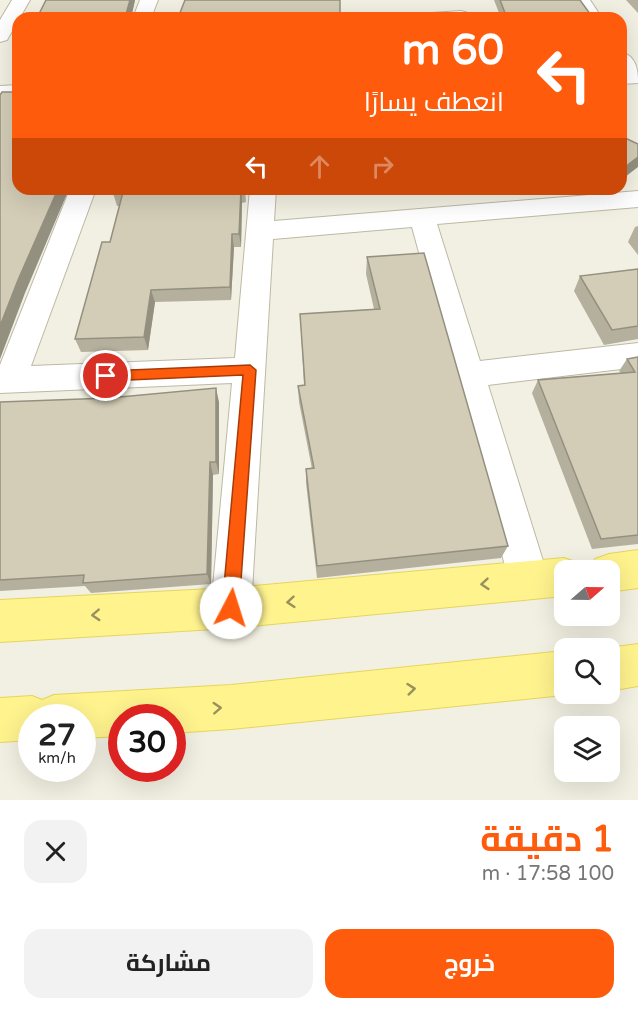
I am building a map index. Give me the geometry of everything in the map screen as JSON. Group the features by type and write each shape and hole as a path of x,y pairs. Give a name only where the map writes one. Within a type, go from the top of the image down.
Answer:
{"main road":[{"path":"620,571 638,569"},
{"path":"0,621 231,608 547,579"},
{"path":"620,667 638,665"},
{"path":"96,715 231,707 554,674"},
{"path":"0,720 18,719"}],"street":[{"path":"81,195 5,380 250,370"},
{"path":"231,608 263,195"},
{"path":"260,231 422,218 532,199 638,200"},
{"path":"422,218 469,375 547,579"},
{"path":"469,375 638,355"}],"building":[{"path":"46,0 130,0 127,12 40,12"},
{"path":"185,0 340,0 340,12 180,12"},
{"path":"500,0 580,0 589,12 505,12"},
{"path":"2,92 12,92 12,195 55,195 0,326 0,95"},
{"path":"627,139 638,144 638,157 627,165"},
{"path":"122,195 241,195 239,234 232,234 230,287 151,290 144,337 75,339 102,242 110,242"},
{"path":"424,253 508,546 317,566 306,469 314,468 298,386 305,385 300,314 380,309 367,257"},
{"path":"638,269 638,326 612,330 580,276"},
{"path":"638,357 638,535 601,539 538,380 635,372 627,359"},
{"path":"216,388 216,462 210,462 207,574 83,583 84,575 0,580 0,402 109,398"}],"route":[{"path":"106,376 250,370 231,608"}]}
